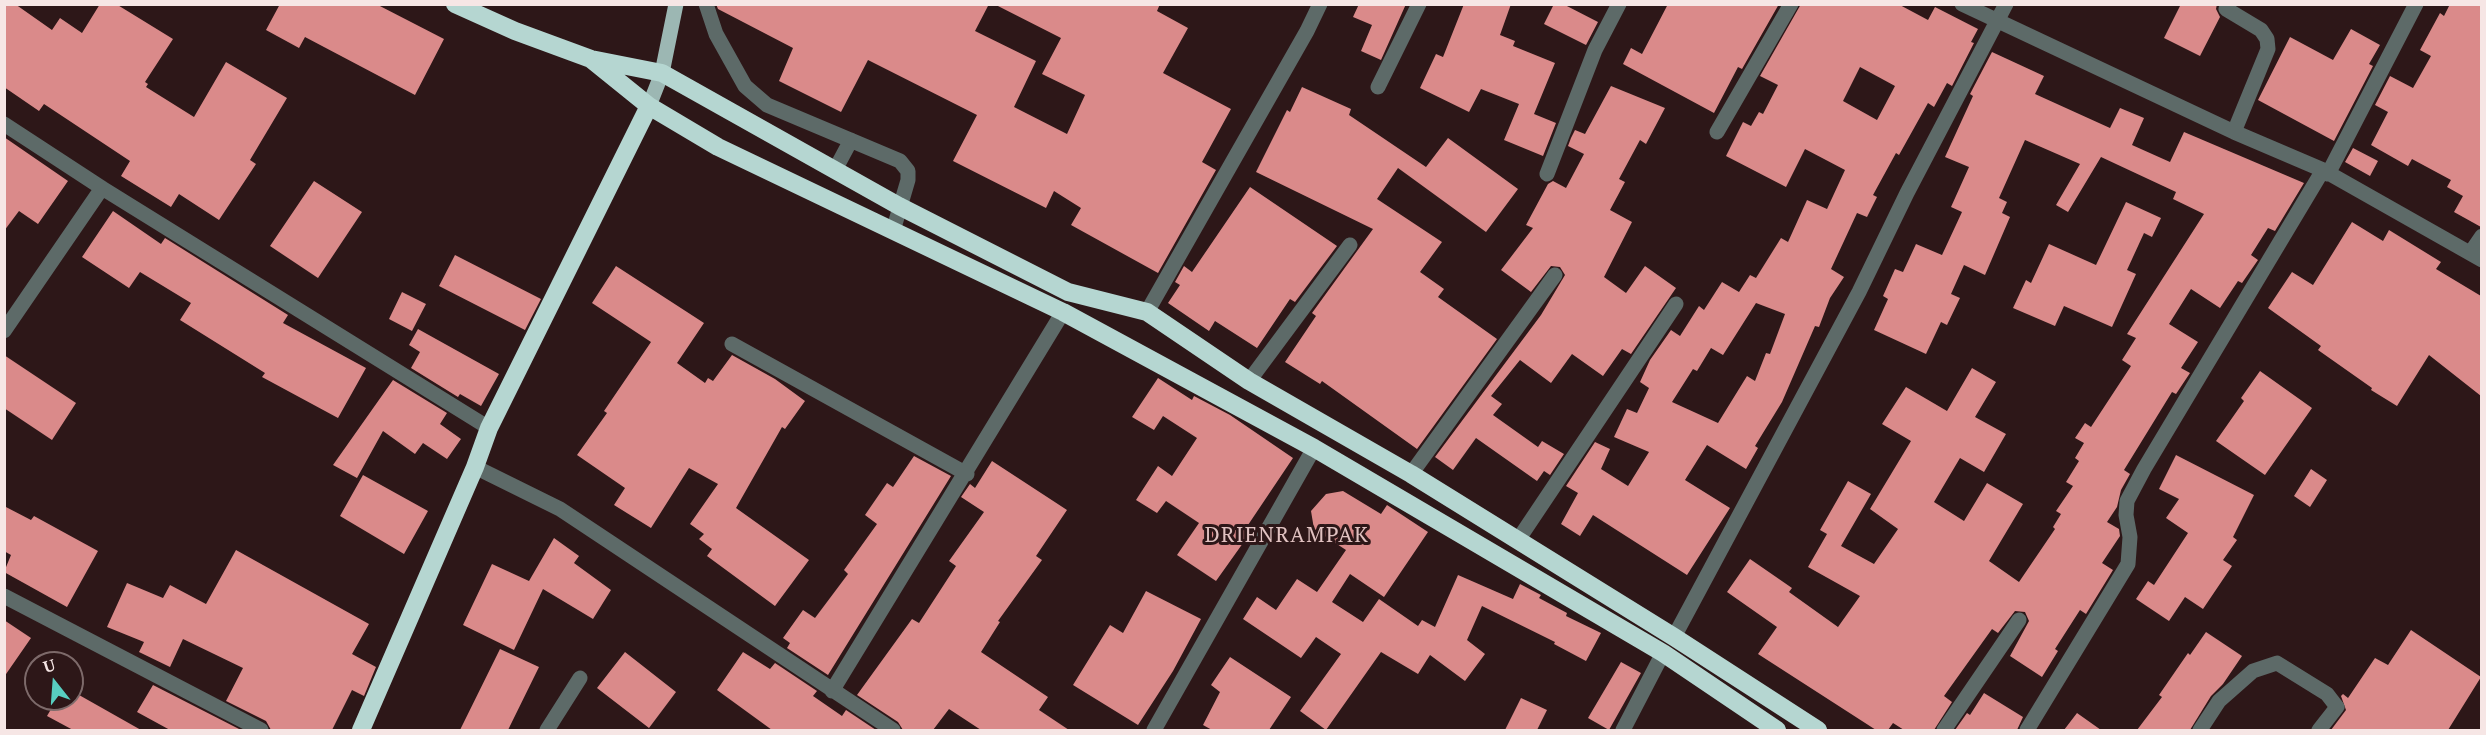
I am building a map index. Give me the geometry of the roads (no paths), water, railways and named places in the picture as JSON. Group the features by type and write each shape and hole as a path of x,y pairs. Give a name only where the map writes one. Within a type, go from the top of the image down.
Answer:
{"highway":[{"path":"455,4 515,31 591,59 662,73 899,206 1068,292 1147,312 1249,381 1411,474 1674,637 1818,730"},
{"path":"591,59 649,106 718,147 1063,312 1314,448 1663,653 1777,730"},
{"path":"361,730 476,467 489,428 649,106"}],"main road":[{"path":"649,106 662,73 676,4"}],"street":[{"path":"706,4 716,34 745,86 767,105 900,161 908,171 908,180 893,231"},
{"path":"1147,312 1307,31 1320,4"},
{"path":"1378,87 1419,4"},
{"path":"1547,174 1595,50 1618,4"},
{"path":"1717,132 1791,4"},
{"path":"1962,4 2234,132 2326,172 2476,256 2481,236"},
{"path":"1674,637 1859,292 1912,183 2006,4"},
{"path":"2027,730 2128,564 2130,537 2126,515 2127,501 2144,469 2326,172 2415,4"},
{"path":"2226,9 2261,30 2267,39 2268,49 2234,132"},
{"path":"4,124 102,188 489,428"},
{"path":"836,170 851,140"},
{"path":"4,331 102,188"},
{"path":"1249,381 1350,245"},
{"path":"1411,474 1555,275"},
{"path":"1518,540 1676,304"},
{"path":"832,691 1063,312"},
{"path":"732,344 966,474"},
{"path":"1154,730 1314,448"},
{"path":"476,467 560,509 894,730"},
{"path":"4,596 261,730"},
{"path":"1944,730 2019,620"},
{"path":"1623,730 1663,653"},
{"path":"2199,730 2219,701 2253,671 2267,664 2277,663 2327,694 2337,707 2319,730"},
{"path":"547,730 580,678"}],"district":[{"name":"DRIENRAMPAK","path":"1287,536"}]}
